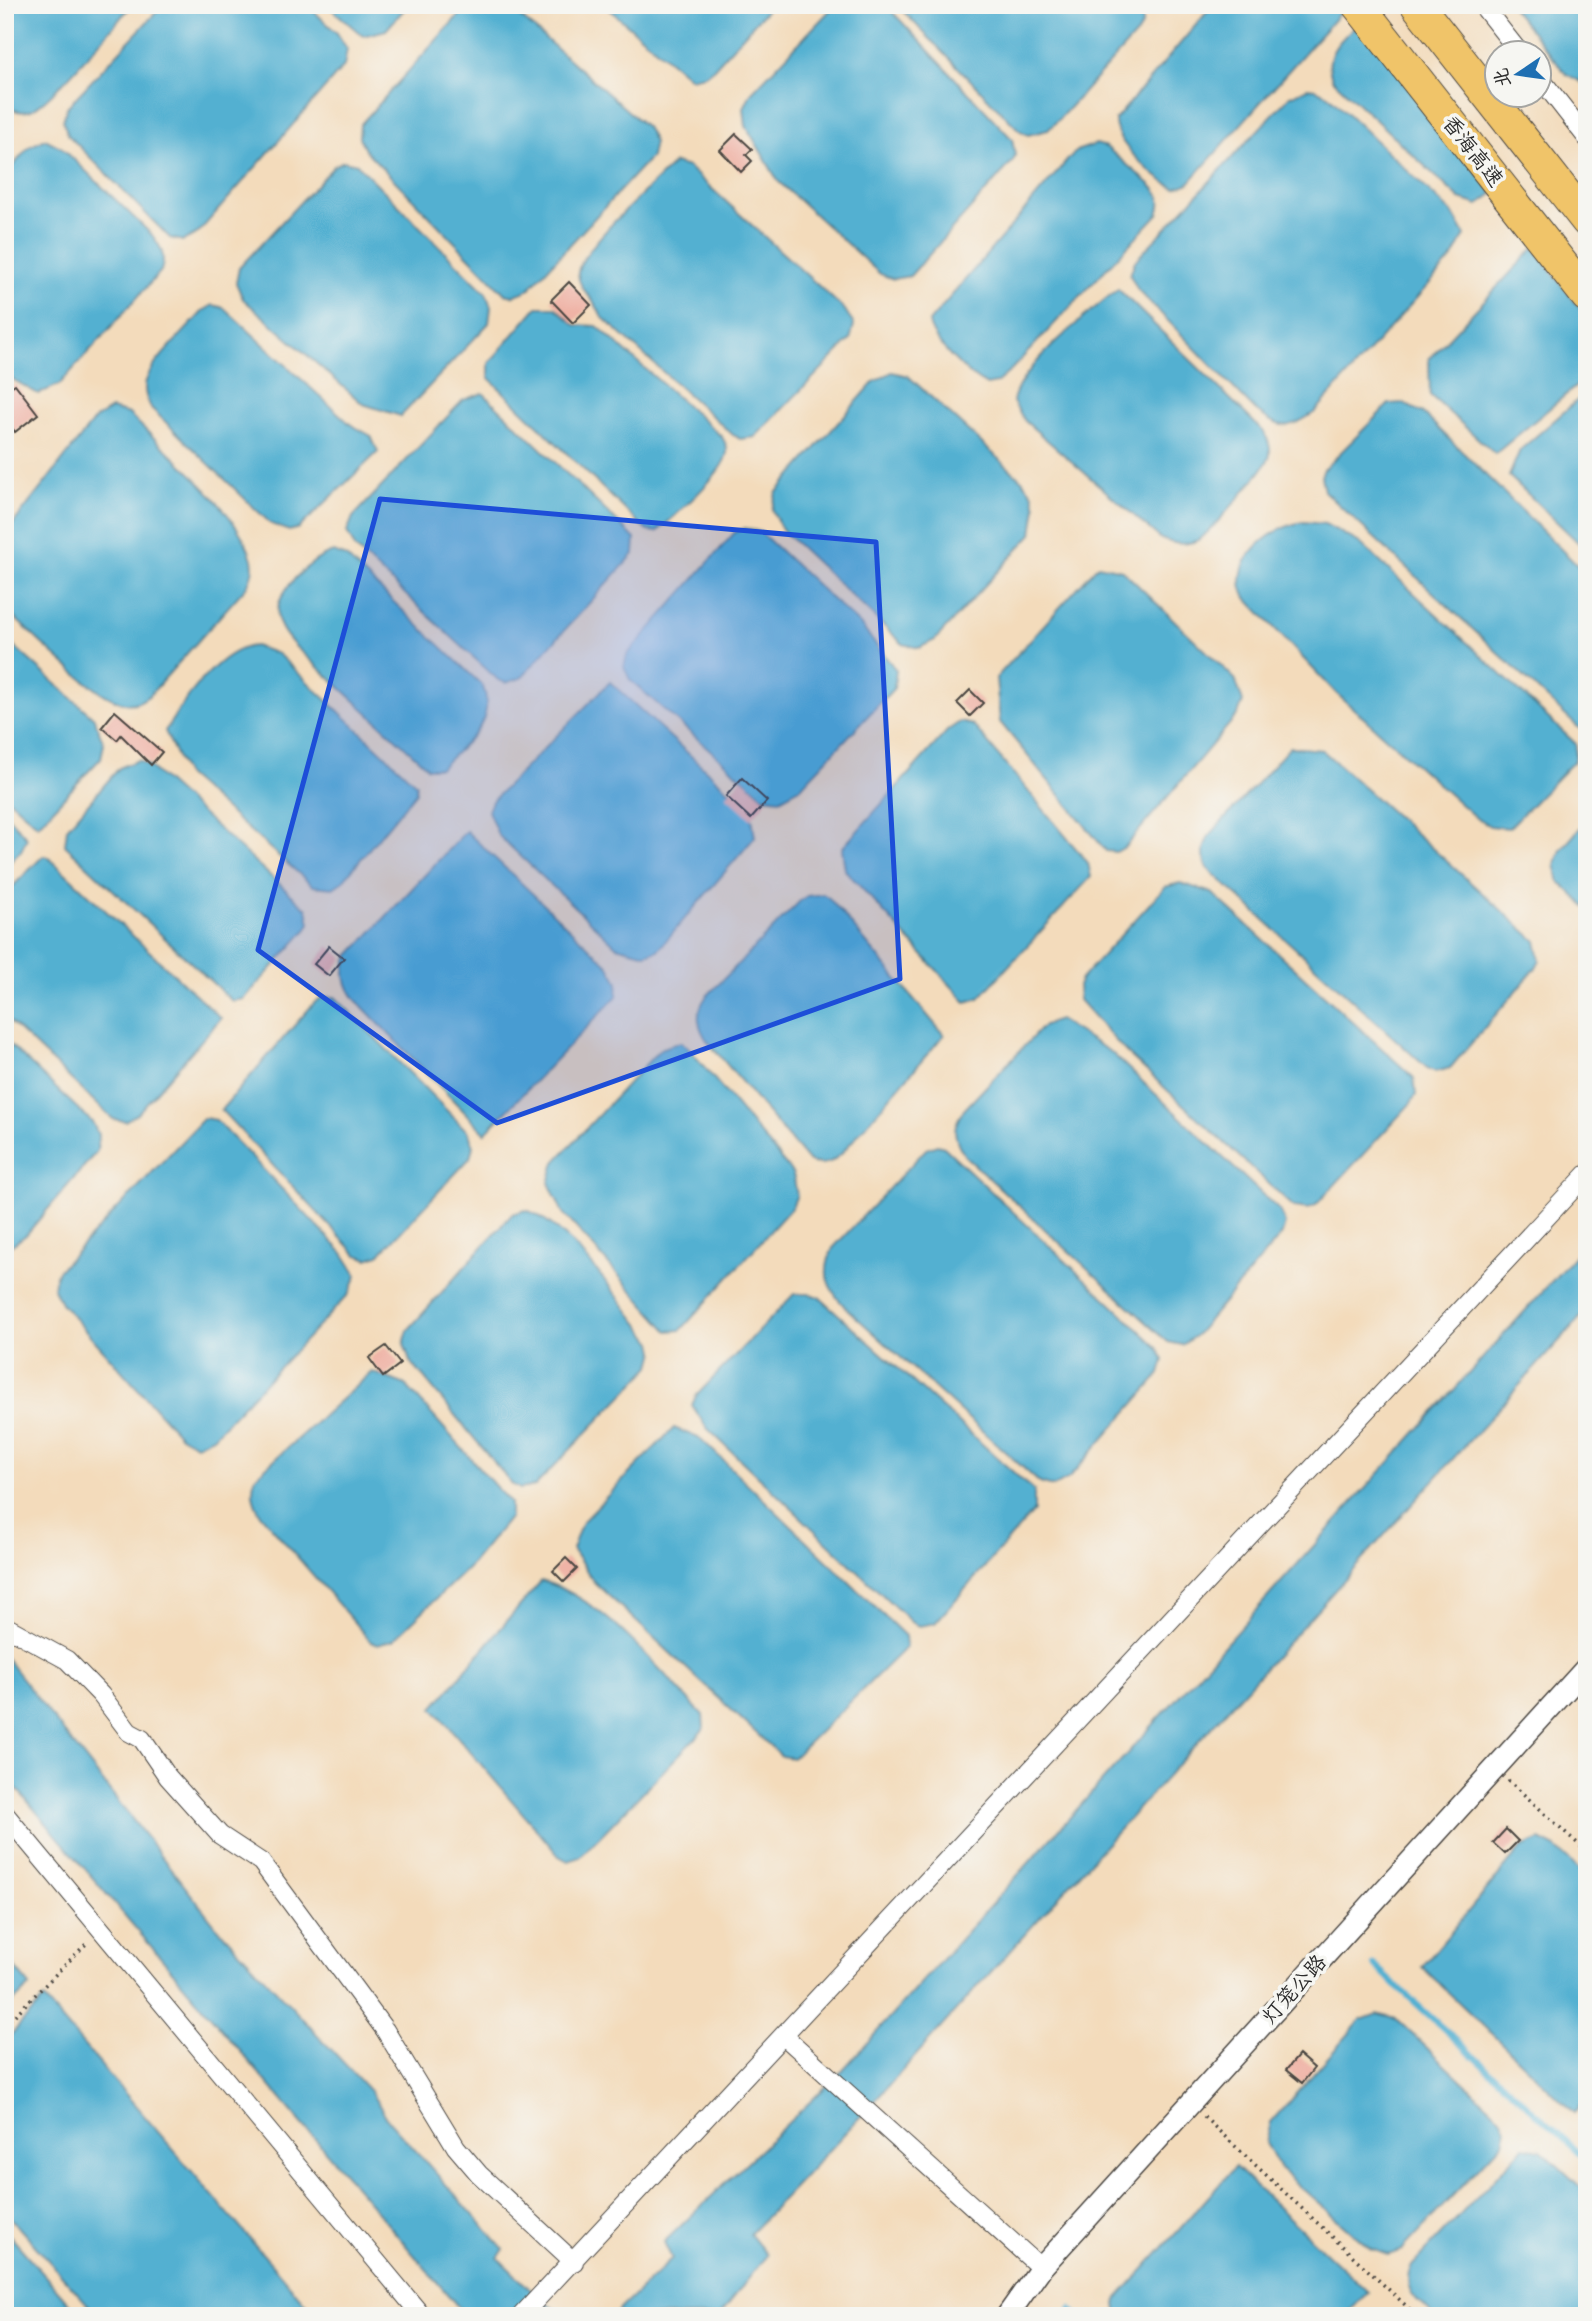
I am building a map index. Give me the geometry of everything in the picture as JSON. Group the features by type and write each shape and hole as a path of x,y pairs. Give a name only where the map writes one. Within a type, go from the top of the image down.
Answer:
{"highway":[{"name":"香海高速","path":"1358,5 1587,296"},
{"path":"1417,5 1587,221"}],"street":[{"path":"1482,5 1508,38"},
{"path":"1554,97 1587,138"},
{"path":"521,2316 1587,1174"},
{"path":"5,1626 67,1660 101,1695 129,1732 142,1739 168,1777 220,1835 261,1862 385,2030 456,2147 479,2174 574,2262"},
{"name":"灯笼公路","path":"1007,2316 1041,2268 1587,1667"},
{"path":"5,1814 101,1926 422,2316"},
{"path":"784,2036 1041,2268"}],"path":[{"path":"1495,1768 1587,1852"},
{"path":"5,2025 79,1954 101,1926"},
{"path":"1190,2104 1417,2316"}],"highlighted area":[{"path":"380,499 876,542 900,979 497,1123 258,950"}],"water":[{"path":"5,5 132,5 41,104 24,112 5,106"},
{"path":"163,5 307,5 337,33 347,49 344,66 198,233 183,241 170,238 68,135 63,121 67,107"},
{"path":"327,5 408,5 386,30 363,36"},
{"path":"468,5 507,5 646,127 654,142 651,157 528,290 513,296 505,294 365,150 359,137 360,125"},
{"path":"604,5 771,5 713,69 705,75 690,78"},
{"path":"835,5 886,5 1012,139 1015,155 1013,161 910,276 893,279 880,274 778,181 746,126 744,108 751,93"},
{"path":"897,5 1137,5 1143,21 1140,30 1048,130 1028,135 1019,130"},
{"path":"1213,5 1347,5 1188,184 1175,188 1147,168 1128,149 1116,129 1115,120"},
{"path":"1510,5 1587,5 1587,85 1566,74 1554,59 1554,38 1537,38"},
{"path":"1360,21 1493,194 1478,205 1460,199 1332,79 1332,54 1341,40"},
{"path":"1307,88 1328,95 1453,214 1465,235 1454,256 1315,412 1291,425 1284,425 1271,421 1255,410 1138,290 1130,275 1135,261 1289,97"},
{"path":"45,139 61,147 152,235 160,248 163,261 161,271 59,385 38,394 5,375 5,175 29,147"},
{"path":"1096,144 1106,147 1154,188 1160,202 1160,210 1008,373 996,383 987,385 943,348 929,322 1071,156"},
{"path":"343,161 357,164 486,293 491,307 489,323 401,416 363,404 243,299 236,283 239,268 334,166"},
{"path":"674,163 688,167 845,310 854,325 850,340 755,437 740,439 733,435 601,316 579,280 581,263 590,250 618,217"},
{"path":"1534,248 1587,318 1587,377 1495,454 1430,395 1429,359"},
{"path":"1118,289 1264,432 1269,445 1269,458 1257,475 1213,526 1193,542 1180,544 1161,539 1025,421 1013,402 1017,389 1041,358"},
{"path":"213,305 224,308 350,424 371,436 378,452 299,528 289,531 271,524 151,408 148,402 145,385 155,364 203,311"},
{"path":"537,307 555,307 575,325 597,326 722,437 727,446 724,461 718,471 698,494 657,532 647,531 489,378 489,363"},
{"path":"892,372 908,376 1023,481 1033,494 1036,507 1032,534 935,640 919,648 903,644 782,530 772,510 776,493 874,382"},
{"path":"1587,392 1587,551 1509,476 1520,450"},
{"path":"483,393 635,539 634,554 521,678 506,683 498,680 355,548 347,532 353,517 463,400"},
{"path":"1402,403 1423,413 1587,575 1587,732 1580,729 1324,491 1321,476 1324,469 1389,404"},
{"path":"111,409 129,414 215,499 243,538 253,564 247,586 150,695 132,703 112,698 80,677 5,609 5,534 95,419"},
{"path":"1304,522 1325,524 1360,543 1576,744 1575,760 1509,828 1490,826 1476,818 1337,694 1246,598 1241,585 1242,572 1255,548 1278,531"},
{"path":"745,528 760,532 861,626 896,670 894,688 800,788 780,799 764,797 630,680 624,667 627,655 735,532"},
{"path":"334,552 346,557 482,685 486,698 483,721 468,741 440,768 428,768 295,646 281,626 278,608 288,587 305,568"},
{"path":"1098,565 1122,570 1235,679 1243,702 1238,714 1125,847 1116,852 1106,851 1000,722 996,678"},
{"path":"5,638 94,718 104,744 101,758 38,825 5,796"},
{"path":"255,646 278,654 416,784 416,792 342,882 333,888 313,886 185,774 165,731 192,692 215,666 242,649"},
{"path":"610,682 751,811 755,837 658,950 646,954 616,946 498,835 488,811 492,801"},
{"path":"960,722 973,725 1088,863 1091,877 979,998 966,1002 845,870 842,848 948,730"},
{"path":"1290,747 1322,750 1536,941 1540,960 1535,969 1450,1068 1436,1072 1427,1068 1207,868 1204,852 1209,836"},
{"path":"138,760 148,765 307,909 310,923 307,929 244,999 232,1001 65,845 67,828 119,768"},
{"path":"5,813 27,838 21,851 5,867"},
{"path":"1587,820 1587,908 1560,882 1555,865 1561,850"},
{"path":"466,831 609,966 618,982 617,996 485,1133 355,999 345,974 348,957"},
{"path":"43,856 48,857 221,1018 137,1114 125,1121 113,1119 5,1017 5,894"},
{"path":"1180,883 1212,893 1414,1078 1416,1095 1411,1103 1316,1205 1308,1209 1294,1207 1126,1052 1079,1000 1078,986 1081,979 1165,887"},
{"path":"823,894 944,1035 842,1153 830,1162 819,1164 809,1162 708,1042 699,1014 706,997 800,901 807,896"},
{"path":"335,997 469,1133 473,1146 470,1158 379,1255 368,1259 357,1255 221,1110 314,1003 321,998"},
{"path":"1059,1020 1112,1053 1280,1211 1285,1223 1282,1234 1195,1336 1182,1345 1168,1342 965,1156 958,1144 955,1128 963,1111 1044,1025"},
{"path":"5,1040 93,1123 98,1135 97,1151 26,1235 5,1250"},
{"path":"680,1042 687,1046 793,1174 797,1195 792,1207 681,1330 668,1331 563,1213 549,1183 555,1162 660,1049"},
{"path":"204,1118 216,1120 343,1253 357,1275 349,1294 213,1437 196,1445 180,1436 61,1303 53,1287 57,1272"},
{"path":"937,1145 944,1147 1156,1346 1164,1360 1160,1374 1069,1478 1053,1487 1040,1483 845,1307 830,1286 827,1265 833,1248 926,1149"},
{"path":"526,1210 543,1218 577,1248 653,1342 655,1351 651,1366 535,1486 520,1489 512,1484 410,1361 404,1344 408,1330 512,1214"},
{"path":"1587,1242 1587,1310 873,2103 750,2234 767,2255 719,2316 613,2316 672,2259 664,2242 839,2074"},
{"path":"794,1294 819,1297 1034,1491 1034,1511 935,1623 919,1626 912,1623 706,1427 692,1405 696,1396"},
{"path":"372,1372 406,1385 510,1503 510,1517 467,1569 393,1640 378,1645 371,1642 261,1515 253,1491 256,1476"},
{"path":"674,1428 701,1439 905,1636 906,1647 793,1758 781,1756 594,1582 572,1549 582,1522"},
{"path":"541,1581 564,1589 607,1618 703,1715 704,1729 580,1857 568,1861 559,1856 433,1708"},
{"path":"5,1657 216,1926 370,2091 389,2121 504,2249 498,2258 540,2299 566,2316 466,2316 5,1775"},
{"path":"1540,1840 1556,1848 1587,1877 1587,2099 1574,2113 1422,1967 1521,1848"},
{"path":"5,1956 30,1986 5,2010"},
{"path":"44,1999 316,2316 98,2316 5,2212 5,2041"},
{"path":"1377,2014 1396,2019 1501,2117 1506,2129 1503,2142 1402,2250 1389,2255 1371,2249 1280,2169 1266,2143 1271,2122 1361,2020"},
{"path":"1524,2147 1541,2150 1587,2193 1587,2316 1433,2316 1410,2289 1408,2275 1411,2267"},
{"path":"1235,2167 1368,2292 1345,2316 1118,2316 1118,2298"},
{"path":"5,2230 80,2316 5,2316"}],"building":[{"path":"736,134 752,149 746,155 752,161 741,172 720,150"},
{"path":"569,282 591,305 573,323 551,300"},
{"path":"15,384 38,414 15,432 5,418 5,391"},
{"path":"970,690 983,703 970,716 957,703"},
{"path":"115,711 162,752 151,765 121,735 117,740 102,727"},
{"path":"742,778 767,801 751,819 726,796"},
{"path":"329,946 344,958 329,976 314,964"},
{"path":"386,1346 400,1364 383,1377 369,1358"},
{"path":"566,1558 577,1569 564,1582 553,1571"},
{"path":"1506,1829 1518,1841 1505,1854 1493,1843"},
{"path":"1299,2055 1314,2068 1302,2083 1286,2070"}],"waterway":[{"path":"1374,1965 1587,2160"},
{"path":"1071,2309 1078,2316"}]}
